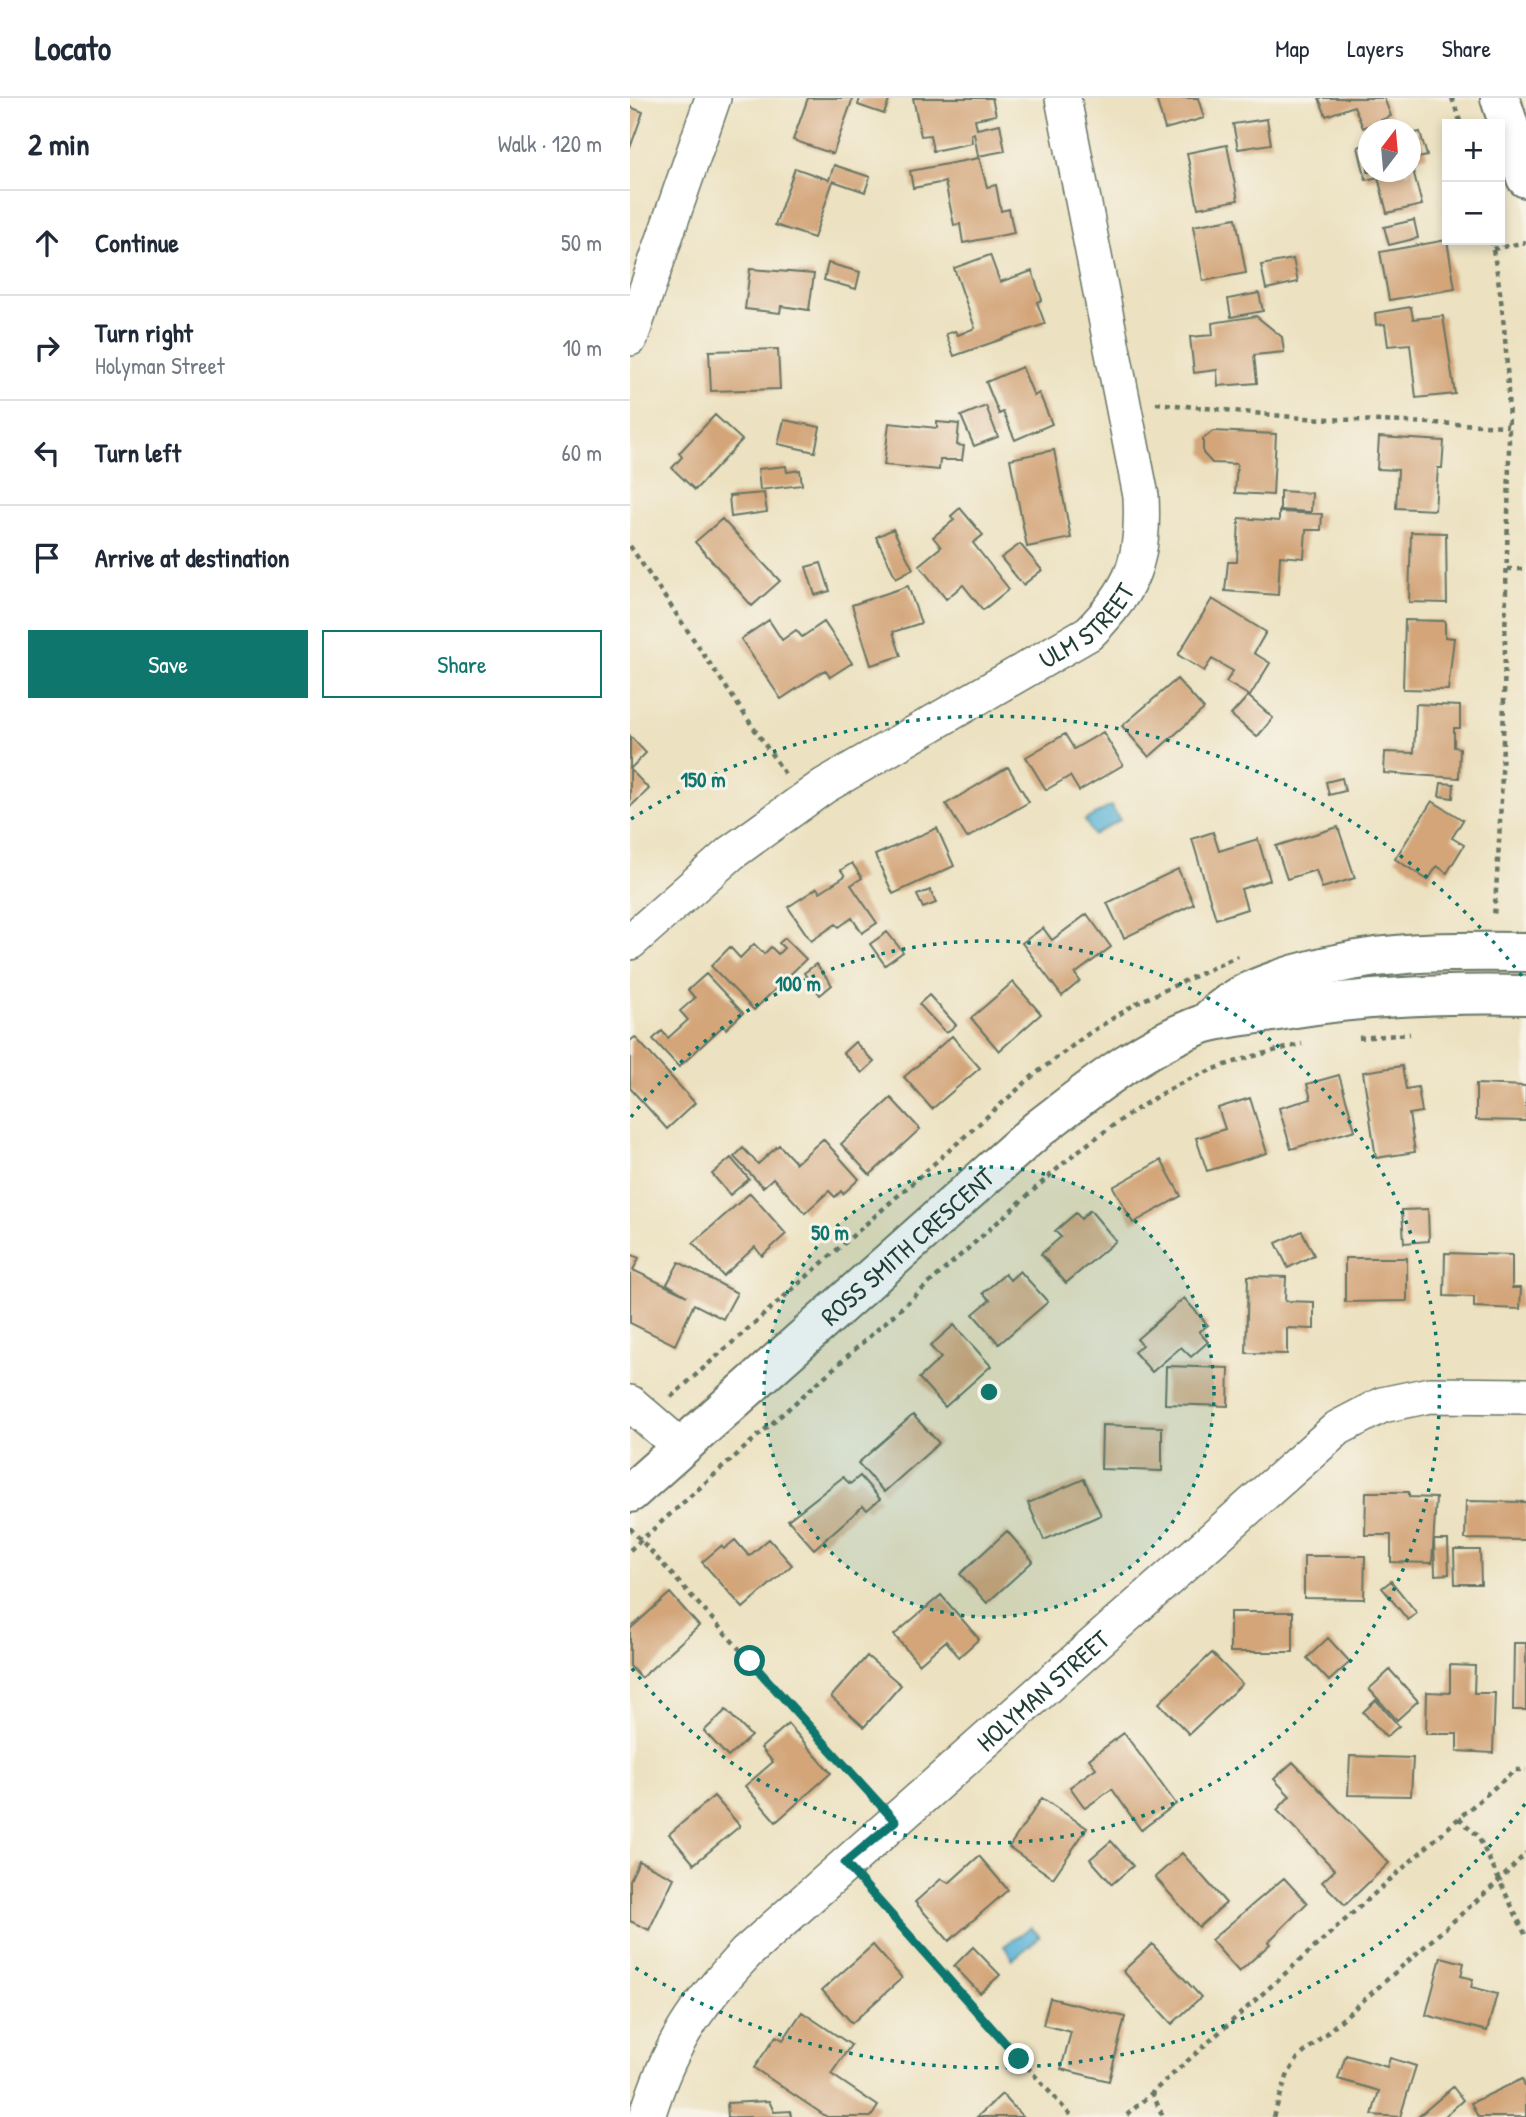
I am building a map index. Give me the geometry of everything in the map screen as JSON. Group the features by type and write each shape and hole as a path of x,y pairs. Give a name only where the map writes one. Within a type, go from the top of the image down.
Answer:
{"street":[{"path":"630,338 713,98"},
{"name":"ULM STREET","path":"630,942 731,853 803,801 1089,633 1116,606 1134,572 1143,534 1141,496 1063,98"},
{"path":"1500,98 1526,178"},
{"name":"ROSS SMITH CRESCENT","path":"1204,1024 1219,1010 1253,988 1340,961 1409,951 1526,952"},
{"name":"ROSS SMITH CRESCENT","path":"630,1493 1037,1130 1101,1080 1169,1040 1204,1024 1311,1004 1365,998 1526,995"},
{"name":"HOLYMAN STREET","path":"647,2117 672,2047 705,1996 746,1953 1338,1428 1382,1405 1430,1395 1526,1396"},
{"path":"630,1403 681,1447"}],"path":[{"path":"1452,98 1459,119"},
{"path":"1493,249 1526,242"},
{"path":"1492,245 1504,341 1508,426 1500,838 1494,916"},
{"path":"1122,399 1303,418 1508,426"},
{"path":"630,547 803,801"},
{"path":"1507,569 1526,569"},
{"path":"1345,1039 1415,1033"},
{"path":"630,1550 1084,1146 1134,1110 1189,1079 1304,1044"},
{"path":"630,1528 895,1821"},
{"path":"1128,2116 1459,1818 1515,1770 1526,1770"},
{"path":"1459,1818 1478,1836 1526,1936"},
{"path":"1273,2117 1288,2074 1298,2058 1500,1880 1526,1853"},
{"path":"845,1863 1072,2117"},
{"path":"1152,2092 1163,2117"}],"water":[{"path":"1111,806 1120,820 1093,835 1085,820"},
{"path":"1031,1927 1040,1937 1013,1959 1004,1946"}],"building":[{"path":"808,98 853,98 833,154 793,140"},
{"path":"860,98 890,98 884,114 858,105"},
{"path":"913,98 992,98 996,115 975,119 977,129 1000,124 1005,151 978,156 974,133 971,134 972,143 933,151 930,135 921,136"},
{"path":"1156,98 1198,98 1204,118 1165,129"},
{"path":"1319,98 1384,98 1391,116 1384,119 1359,119 1354,106 1326,116"},
{"path":"630,107 643,112 630,148"},
{"path":"1267,119 1271,144 1238,149 1233,124"},
{"path":"1421,135 1427,156 1421,157"},
{"path":"1227,145 1238,200 1198,208 1187,153"},
{"path":"979,158 987,187 996,185 1001,211 1009,209 1014,233 963,243 960,224 954,225 945,182 913,188 910,171"},
{"path":"834,165 870,177 865,192 833,181 814,238 775,225 795,168 829,180"},
{"path":"1379,182 1416,182 1422,205 1387,213"},
{"path":"1236,218 1246,273 1203,281 1193,226"},
{"path":"1414,220 1418,238 1389,245 1384,227"},
{"path":"1442,241 1442,245 1448,245 1455,289 1389,300 1380,252"},
{"path":"990,255 1000,282 1032,271 1042,300 1037,302 1045,324 954,356 946,334 955,331 958,335 975,328 954,268"},
{"path":"1293,259 1298,282 1266,289 1261,265"},
{"path":"828,263 860,272 856,289 824,280"},
{"path":"750,269 814,274 809,310 781,306 780,313 745,309"},
{"path":"1259,293 1263,311 1231,317 1228,299"},
{"path":"1411,307 1413,319 1443,316 1455,394 1416,398 1410,344 1388,346 1385,324 1376,325 1375,313"},
{"path":"1256,316 1282,337 1284,352 1254,355 1257,383 1218,386 1217,370 1194,373 1190,337 1213,335 1212,323"},
{"path":"778,349 780,389 711,391 709,351"},
{"path":"1022,367 1034,396 1039,393 1052,424 1015,440 1003,412 999,414 986,382"},
{"path":"986,406 998,437 974,446 961,416"},
{"path":"715,415 742,440 695,490 672,468 682,457 679,453"},
{"path":"784,420 820,427 815,452 778,444"},
{"path":"937,422 959,424 957,445 964,446 962,460 940,460 939,470 884,465 889,423 937,428"},
{"path":"1213,431 1276,434 1273,495 1235,493 1237,464 1212,463 1203,453 1203,439"},
{"path":"1379,437 1444,441 1442,468 1438,468 1435,510 1396,508 1398,470 1377,469"},
{"path":"1054,450 1071,538 1027,547 1010,459"},
{"path":"786,466 787,472 800,470 802,485 760,490 758,469"},
{"path":"1280,491 1312,493 1311,512 1280,510"},
{"path":"764,493 767,512 731,517 729,496"},
{"path":"960,508 983,535 973,543 1009,589 983,610 963,585 946,599 919,565 941,547 933,537 954,520 951,516"},
{"path":"1279,512 1322,514 1321,530 1306,530 1304,558 1280,556 1278,595 1225,591 1228,562 1237,562 1239,518 1279,521"},
{"path":"722,519 780,581 752,606 695,542"},
{"path":"893,529 913,569 896,578 876,537"},
{"path":"1411,532 1446,533 1447,603 1409,602"},
{"path":"1020,544 1042,570 1023,585 1001,558"},
{"path":"821,563 830,591 815,595 806,567"},
{"path":"908,586 921,623 893,632 901,656 871,665 852,605"},
{"path":"1212,599 1266,632 1254,653 1270,663 1250,696 1226,682 1233,671 1212,659 1204,671 1178,655"},
{"path":"769,620 782,640 796,630 802,637 824,622 852,663 830,677 825,670 781,699 741,639"},
{"path":"1405,620 1445,621 1445,637 1454,638 1448,690 1403,689"},
{"path":"1177,679 1204,709 1149,757 1122,726"},
{"path":"1248,696 1273,718 1257,737 1231,715"},
{"path":"1416,704 1460,706 1460,728 1454,728 1454,747 1460,748 1459,778 1384,773 1385,752 1414,753"},
{"path":"1103,732 1123,765 1079,791 1070,776 1046,790 1026,757 1065,734 1074,749"},
{"path":"630,736 646,753 630,769"},
{"path":"1008,767 1029,802 967,838 946,804"},
{"path":"630,769 649,789 630,807"},
{"path":"1342,778 1345,791 1329,795 1326,782"},
{"path":"1441,783 1454,784 1453,798 1439,796"},
{"path":"1432,801 1463,820 1452,838 1464,845 1447,873 1437,866 1428,880 1395,859"},
{"path":"1338,827 1355,878 1322,888 1316,870 1287,879 1276,846"},
{"path":"937,828 954,866 893,894 875,855"},
{"path":"1213,832 1219,851 1258,839 1270,880 1241,889 1247,909 1216,919 1192,839"},
{"path":"852,863 862,878 851,885 877,923 862,933 852,918 839,927 836,924 811,941 788,907 817,888 820,892 845,876 841,870"},
{"path":"1178,869 1194,904 1124,938 1107,903"},
{"path":"930,890 936,903 923,908 917,895"},
{"path":"1087,914 1111,947 1075,974 1080,981 1062,996 1022,943 1043,928 1052,940"},
{"path":"887,932 903,952 885,965 870,944"},
{"path":"785,938 806,959 754,1010 711,966 730,947 740,958 754,944 764,954 771,947 778,954 784,948 779,943"},
{"path":"816,964 832,985 820,995 804,973"},
{"path":"706,974 743,1013 726,1029 723,1026 679,1067 653,1039 662,1031 668,1038 688,1020 680,1011 695,998 688,990"},
{"path":"1013,982 1041,1014 999,1051 971,1018"},
{"path":"929,995 956,1025 946,1033 919,1004"},
{"path":"952,1036 980,1068 932,1109 904,1077"},
{"path":"635,1037 695,1103 667,1129 630,1088 630,1041"},
{"path":"855,1042 874,1062 862,1073 843,1053"},
{"path":"1402,1066 1406,1089 1418,1087 1422,1112 1409,1114 1415,1152 1376,1158 1363,1072"},
{"path":"1339,1075 1355,1130 1291,1149 1279,1108 1311,1099 1307,1084"},
{"path":"1476,1084 1526,1086 1526,1121 1476,1120"},
{"path":"891,1098 920,1129 870,1175 841,1144"},
{"path":"1250,1098 1267,1153 1207,1171 1196,1138 1225,1129 1218,1108"},
{"path":"823,1139 859,1179 843,1194 841,1191 835,1197 829,1191 805,1213 773,1178 763,1187 734,1157 743,1148 758,1164 779,1145 796,1163"},
{"path":"731,1158 749,1179 730,1195 712,1174"},
{"path":"1161,1160 1181,1196 1133,1223 1113,1187"},
{"path":"750,1193 786,1234 762,1256 755,1247 723,1276 693,1243"},
{"path":"1428,1209 1429,1241 1404,1243 1402,1210"},
{"path":"1090,1210 1116,1241 1066,1283 1041,1254 1061,1237 1055,1231 1076,1213 1081,1219"},
{"path":"1302,1231 1314,1255 1288,1268 1276,1243"},
{"path":"1445,1253 1512,1255 1512,1288 1521,1288 1520,1309 1474,1307 1474,1297 1444,1296"},
{"path":"630,1254 639,1258 633,1270 687,1296 667,1284 679,1262 737,1293 723,1319 694,1304 675,1345 630,1323"},
{"path":"1345,1258 1407,1258 1407,1301 1345,1302"},
{"path":"1020,1271 1048,1302 999,1344 973,1314 990,1300 983,1293 1005,1274 1010,1280"},
{"path":"1248,1276 1286,1277 1285,1301 1314,1302 1314,1329 1287,1328 1287,1354 1246,1353"},
{"path":"1184,1298 1208,1325 1199,1332 1208,1342 1191,1357 1181,1347 1152,1372 1134,1352 1142,1345 1137,1339"},
{"path":"954,1325 991,1366 945,1407 919,1378 941,1358 930,1346"},
{"path":"1166,1366 1229,1368 1228,1406 1165,1404"},
{"path":"913,1415 939,1443 884,1492 858,1463"},
{"path":"1102,1425 1162,1427 1162,1471 1101,1469"},
{"path":"860,1476 880,1499 867,1510 863,1506 814,1549 788,1520 843,1477 850,1484"},
{"path":"1084,1479 1101,1515 1044,1540 1028,1503"},
{"path":"1366,1492 1409,1492 1409,1497 1436,1498 1432,1563 1391,1562 1391,1535 1365,1535"},
{"path":"1466,1501 1526,1502 1526,1540 1465,1539"},
{"path":"1007,1531 1033,1561 987,1603 960,1574"},
{"path":"769,1539 792,1565 743,1608 702,1562 721,1546 724,1549 735,1540 749,1556"},
{"path":"1434,1540 1448,1540 1449,1574 1435,1575"},
{"path":"1454,1550 1480,1550 1481,1584 1455,1584"},
{"path":"1304,1556 1365,1556 1364,1599 1304,1598"},
{"path":"1391,1581 1417,1613 1408,1620 1382,1588"},
{"path":"670,1593 699,1626 641,1678 630,1666 630,1629"},
{"path":"941,1595 979,1639 959,1657 946,1641 919,1664 894,1635"},
{"path":"1230,1612 1293,1612 1293,1652 1230,1652"},
{"path":"1328,1638 1350,1662 1329,1681 1307,1658"},
{"path":"1514,1643 1526,1643 1526,1710 1513,1710"},
{"path":"1212,1653 1242,1684 1189,1734 1159,1703"},
{"path":"867,1656 901,1685 864,1727 831,1697"},
{"path":"1450,1665 1475,1666 1474,1693 1495,1693 1493,1753 1457,1751 1457,1734 1426,1734 1427,1692 1450,1693"},
{"path":"1390,1670 1418,1701 1397,1720 1369,1689"},
{"path":"1376,1700 1399,1726 1386,1737 1363,1712"},
{"path":"726,1710 751,1736 728,1757 704,1731"},
{"path":"788,1724 831,1773 776,1822 745,1786 773,1762 761,1748"},
{"path":"1124,1733 1176,1804 1141,1830 1112,1789 1085,1808 1070,1787 1096,1768 1089,1759"},
{"path":"1350,1756 1413,1758 1411,1796 1348,1795"},
{"path":"1293,1762 1389,1863 1345,1905 1322,1882 1335,1870 1277,1810 1290,1796 1274,1779"},
{"path":"714,1796 740,1826 694,1864 669,1834"},
{"path":"1042,1798 1087,1828 1053,1878 1009,1847"},
{"path":"1111,1841 1133,1866 1112,1884 1090,1859"},
{"path":"1182,1853 1226,1903 1199,1927 1155,1877"},
{"path":"979,1856 1008,1890 949,1941 915,1902 941,1879 949,1883"},
{"path":"639,1861 674,1878 649,1930 630,1921 630,1880"},
{"path":"1284,1878 1307,1903 1268,1942 1270,1944 1239,1972 1211,1940"},
{"path":"1152,1944 1201,1997 1172,2024 1123,1971"},
{"path":"873,1945 902,1978 852,2023 822,1990"},
{"path":"973,1947 1000,1975 980,1993 954,1966"},
{"path":"1441,1957 1464,1963 1461,1976 1473,1979 1471,1987 1497,1994 1487,2031 1426,2015"},
{"path":"1050,1998 1125,2017 1109,2081 1061,2069 1071,2032 1043,2025"},
{"path":"802,2012 851,2045 831,2074 878,2106 871,2117 827,2117 754,2068 776,2036 783,2040"},
{"path":"1346,2055 1387,2067 1390,2058 1416,2066 1400,2117 1372,2115 1379,2091 1338,2079"},
{"path":"1522,2079 1526,2089 1526,2117 1478,2117 1471,2103"},
{"path":"1453,2087 1463,2100 1444,2117 1418,2117"},
{"path":"1002,2094 1023,2117 977,2117"},
{"path":"769,2101 774,2112 791,2111 791,2117 728,2117 727,2103"}],"route":[{"path":"750,1661 895,1821 845,1863 1019,2059"}]}
